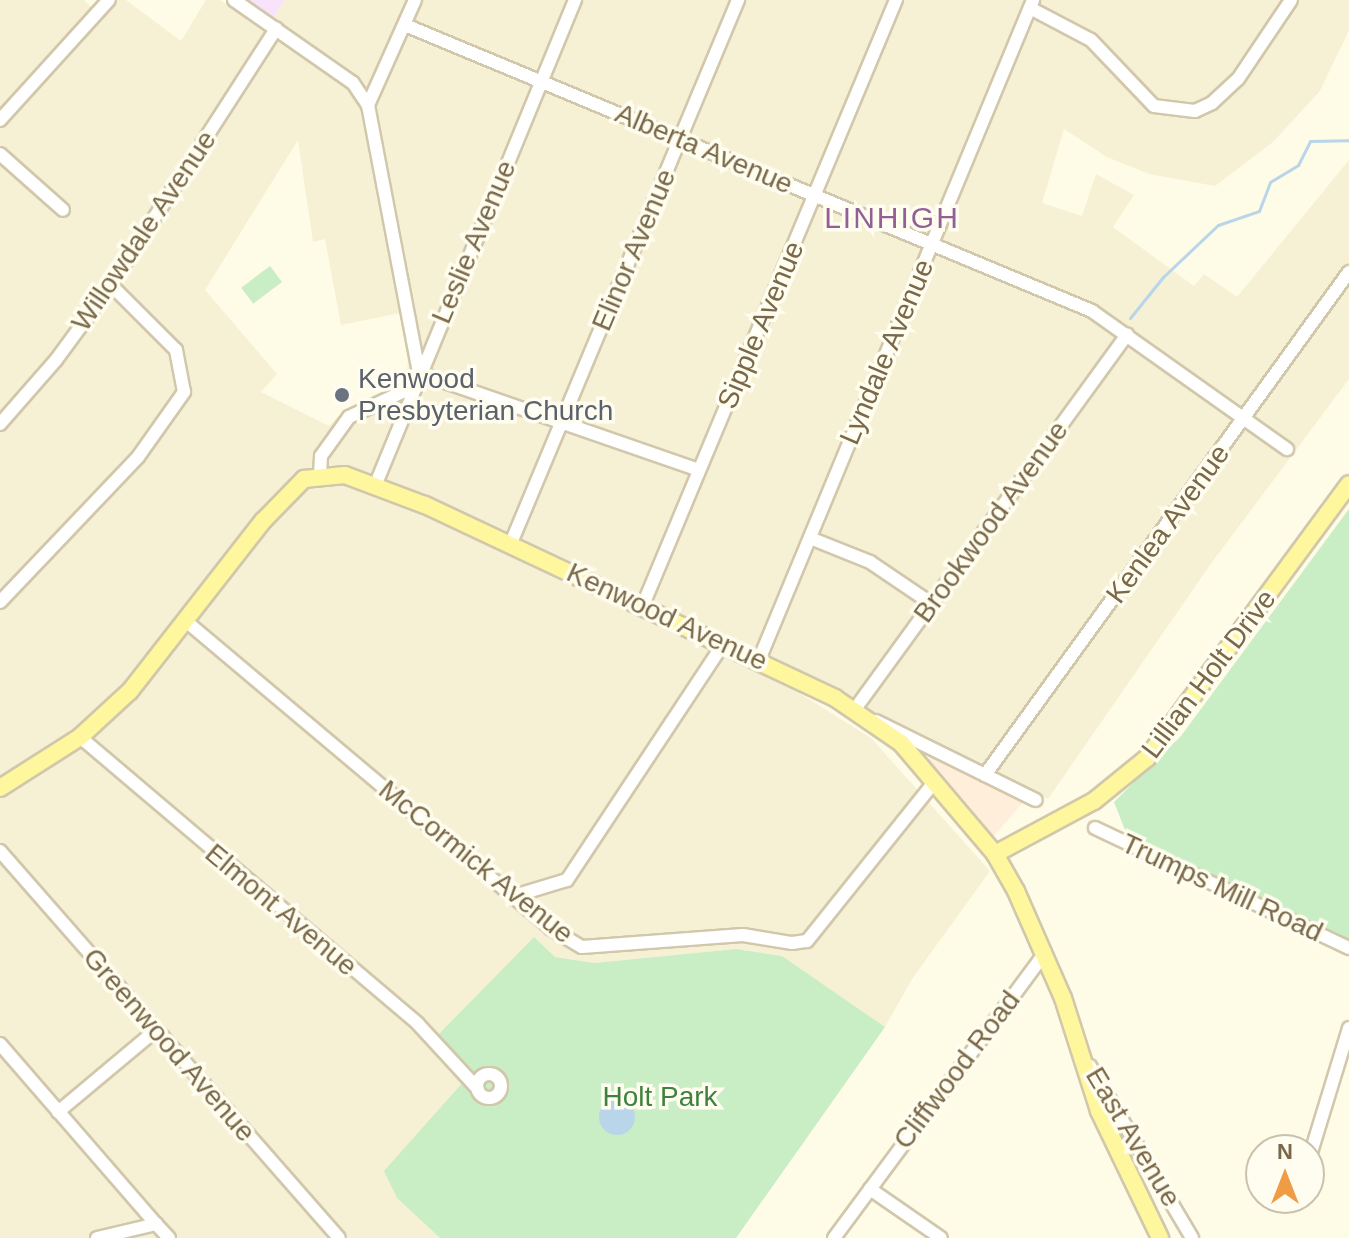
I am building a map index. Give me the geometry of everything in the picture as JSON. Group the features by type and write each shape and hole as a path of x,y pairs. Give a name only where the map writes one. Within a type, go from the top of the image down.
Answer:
{"main road":[{"name":"Kenwood Avenue","path":"320,475 345,475 511,543 810,685 872,720 935,781 995,854 1045,953 1103,1119 1160,1238"},
{"path":"0,788 80,737 151,669 276,505 304,479 320,475"},
{"name":"Lillian Holt Drive","path":"995,854 1094,801 1147,758 1349,484"}],"street":[{"path":"0,120 109,0"},
{"path":"234,0 353,83 368,105 419,373 699,470"},
{"path":"368,105 415,0"},
{"name":"Leslie Avenue","path":"375,486 413,387 575,0"},
{"name":"Elinor Avenue","path":"511,543 738,0"},
{"name":"Sipple Avenue","path":"643,605 896,0"},
{"path":"1031,4 1091,40 1154,106 1183,111 1204,108 1230,87 1254,60 1287,1"},
{"name":"Lyndale Avenue","path":"759,660 1031,4"},
{"name":"Alberta Avenue","path":"405,25 1092,311 1287,449"},
{"name":"Willowdale Avenue","path":"0,424 56,360 111,285 276,29"},
{"path":"0,154 63,210"},
{"name":"Kenlea Avenue","path":"985,775 1349,272"},
{"path":"0,602 138,457 184,392 176,350 111,285"},
{"name":"Brookwood Avenue","path":"855,709 1127,334"},
{"path":"320,475 321,456 349,417 413,387"},
{"path":"810,538 870,562 932,604"},
{"name":"McCormick Avenue","path":"187,622 514,896 582,947 743,935 802,943 935,781"},
{"path":"514,896 567,880 723,644"},
{"path":"872,720 1036,800"},
{"name":"Elmont Avenue","path":"80,737 418,1024 478,1089"},
{"name":"Trumps Mill Road","path":"1095,828 1349,948"},
{"name":"Greenwood Avenue","path":"0,851 339,1238"},
{"name":"Cliffwood Road","path":"834,1238 1045,953"},
{"path":"1317,1134 1349,1028"},
{"path":"58,1112 156,1030"},
{"name":"East Avenue","path":"1075,1036 1192,1238"},
{"path":"0,1044 169,1238"},
{"path":"870,1189 941,1238"},
{"path":"97,1238 156,1224"}],"shaded area":[{"path":"0,0 84,0 91,7 98,0 126,0 181,41 206,0 220,0 266,30 285,0 1349,0 1349,30 1320,91 1273,142 1215,186 1149,174 1107,157 1064,129 1042,203 1082,216 1096,174 1134,195 1113,227 1194,286 1204,274 1237,297 1349,160 1349,379 1210,565 1048,799 807,678 799,693 871,738 990,871 912,979 885,1027 782,956 736,949 594,963 555,957 534,937 439,1035 474,1071 385,1171 397,1198 440,1238 0,1238","holes":["298,140 313,242 325,239 341,325 400,313 408,362 406,380 344,410 329,426 261,392 277,374 205,290"]},
{"path":"245,0 285,0 272,20"},
{"path":"931,757 1024,801 994,836 926,762"}],"green space":[{"path":"270,266 282,282 253,304 241,288"},
{"path":"1349,509 1349,941 1127,835 1114,802 1181,736"},
{"name":"Holt Park","path":"534,937 555,957 594,963 736,949 782,956 885,1027 736,1238 440,1238 397,1198 384,1171 473,1071 438,1035"}],"water":[{"path":"617,1099 630,1104 635,1117 630,1130 617,1135 604,1130 599,1117 604,1104"}],"waterway":[{"path":"1130,318 1163,277 1218,225 1259,211 1270,182 1298,165 1310,141 1349,140"}],"place":[{"name":"Kenwood Presbyterian Church","path":"342,395"}],"district":[{"name":"LINHIGH","path":"892,218"}]}
